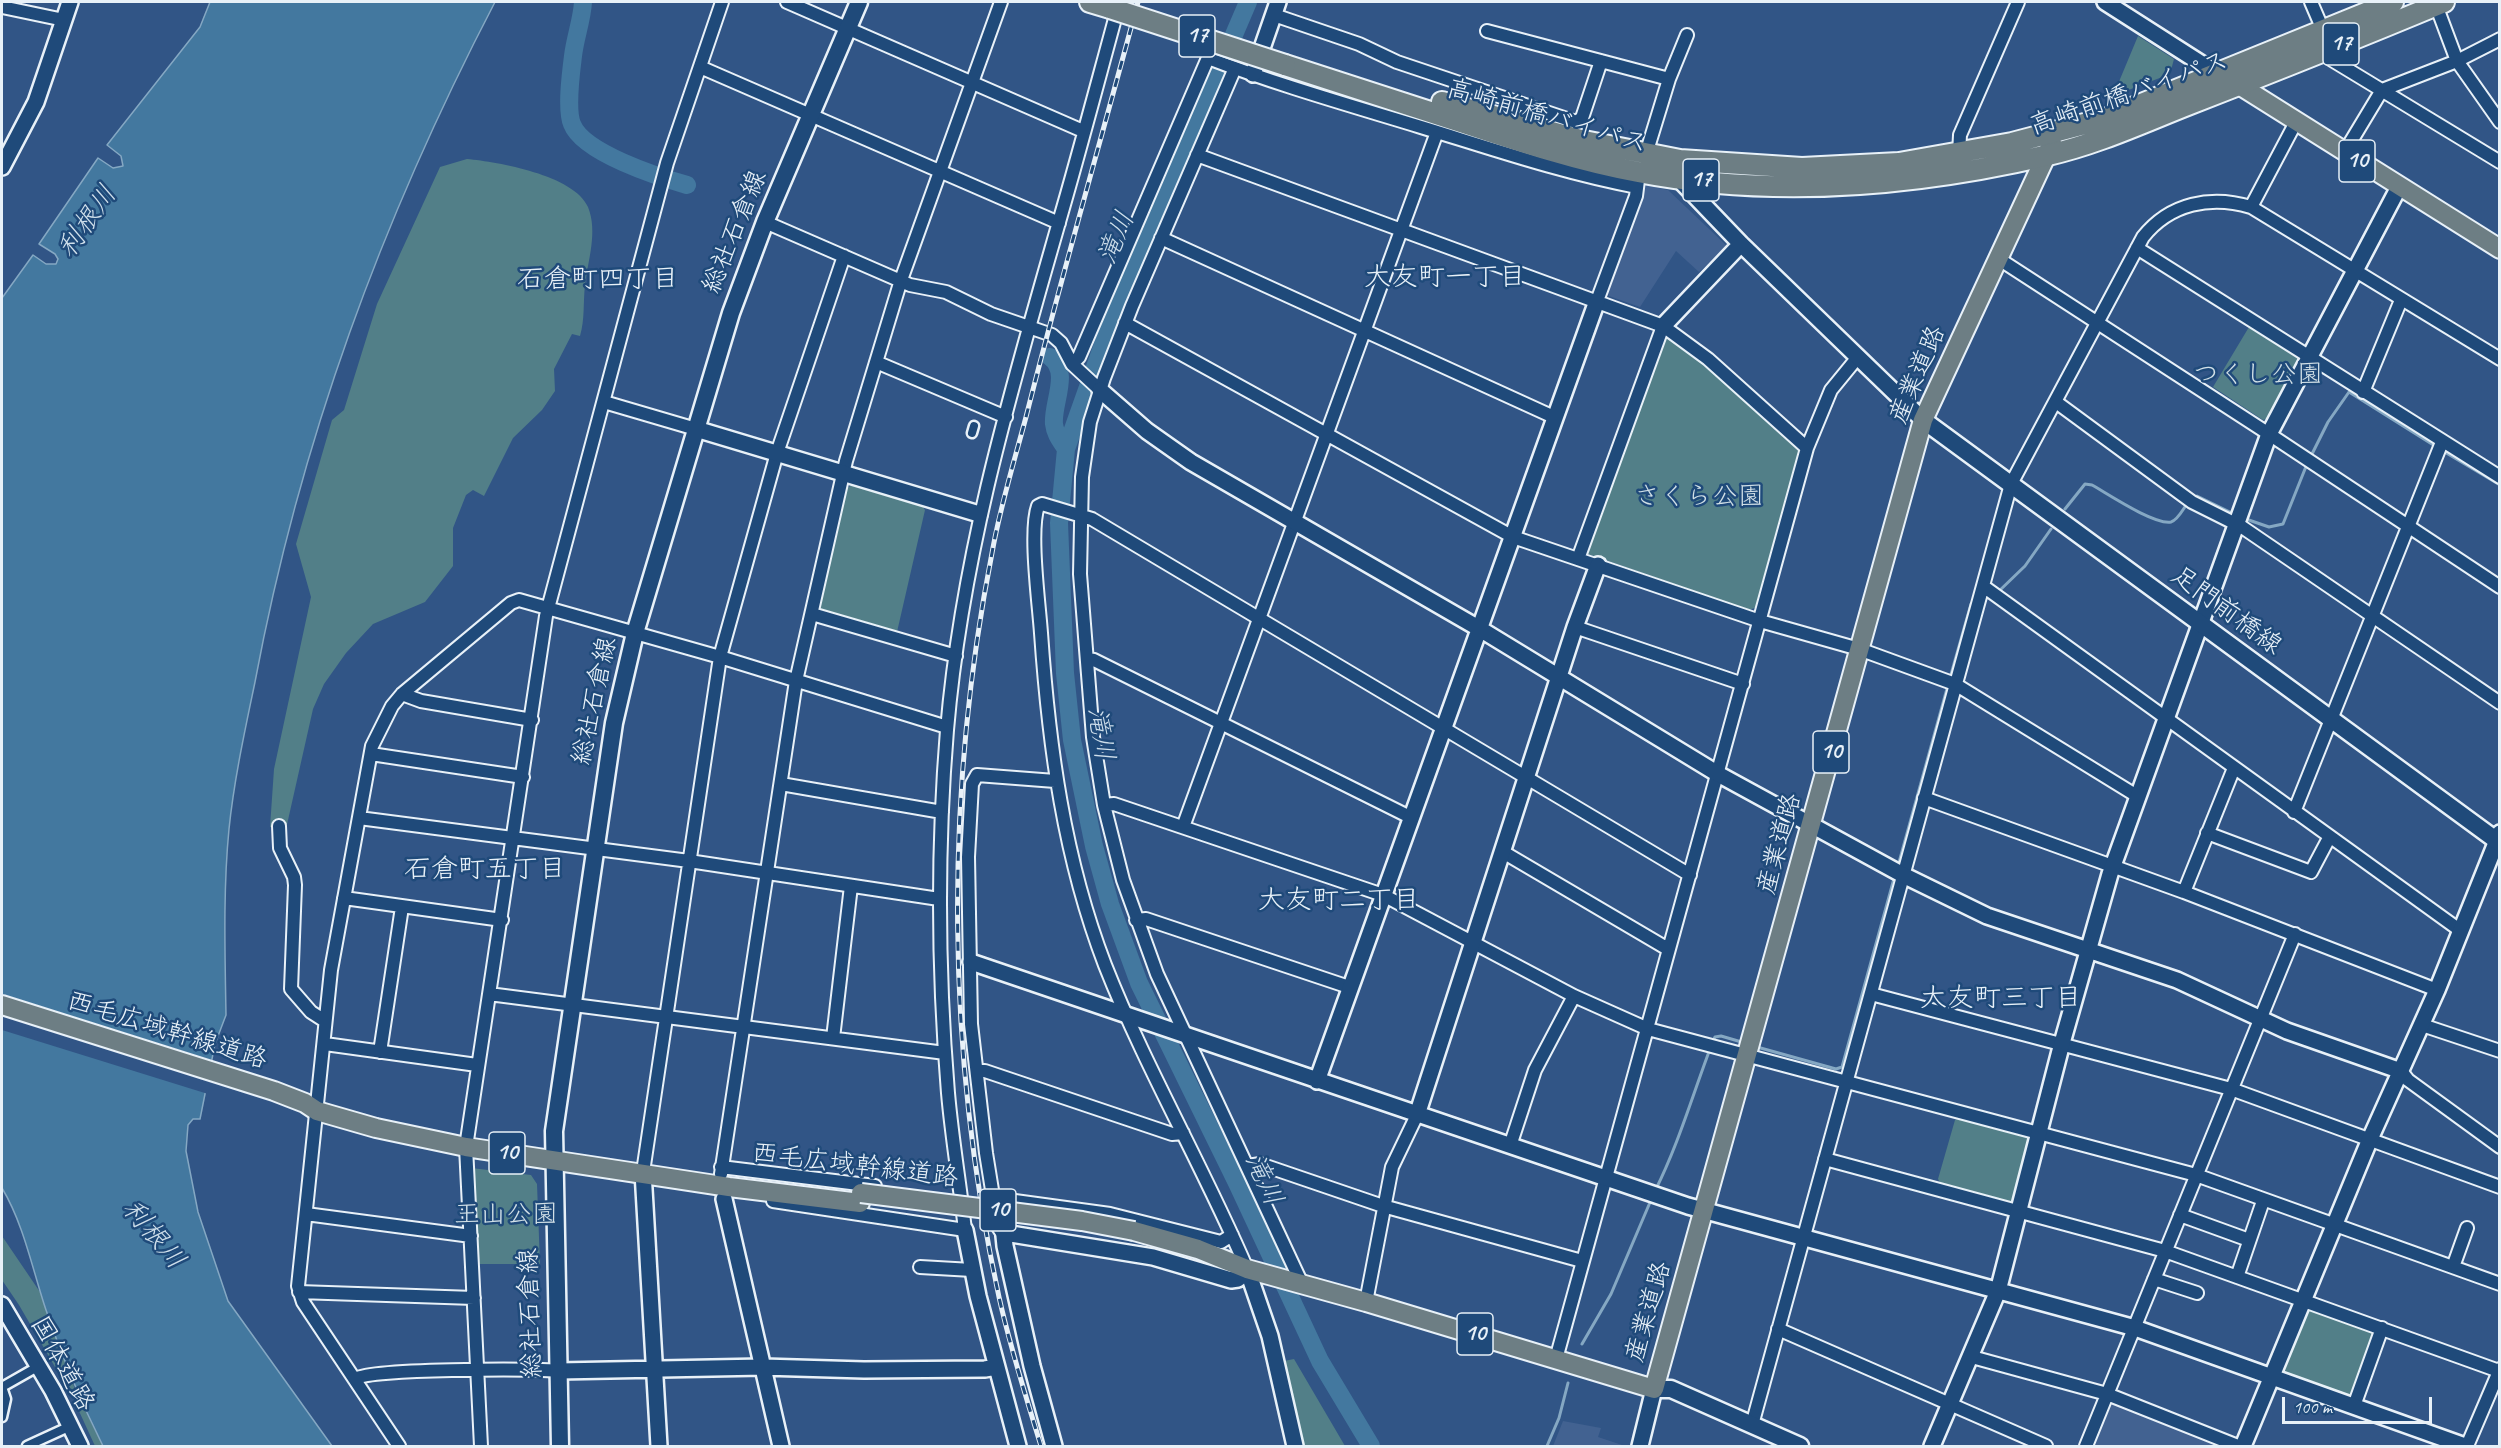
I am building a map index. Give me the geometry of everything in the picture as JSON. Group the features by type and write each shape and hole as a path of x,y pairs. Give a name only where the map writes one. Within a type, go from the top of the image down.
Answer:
{"highway":[{"name":"高崎前橋バイパス","path":"1089,2 1115,5 1286,59 1584,141 1654,155 1733,165 1814,168 1867,166 1959,154 2107,118 2393,2"},
{"name":"高崎前橋バイパス","path":"1129,2 1286,59 1638,180 1676,178 1790,186 1851,185 1918,179 2048,155 2122,131 2440,3"}],"main road":[{"name":"総社石倉線","path":"560,1446 552,1161 555,1111 607,755 635,633 731,313 765,222 859,2"},
{"name":"10","path":"2216,73 2239,84 2344,153 2499,249"},
{"name":"産業道路","path":"1654,1389 1923,420 2048,155 2052,133"},
{"name":"足門前橋線","path":"1923,420 2331,720 2498,839"},
{"name":"西毛広域幹線道路","path":"2,1005 272,1097"},
{"name":"西毛広域幹線道路","path":"2,1017 272,1097 305,1103 316,1110 393,1132 465,1147 701,1181 1082,1221 1132,1236 1188,1246 1252,1270 1299,1284 1654,1389 1671,1389 1800,1446"},
{"name":"西毛広域幹線道路","path":"701,1181 721,1171 860,1198"},
{"name":"西毛広域幹線道路","path":"1654,1389 1668,1399 1777,1446"}],"street":[{"path":"2,167 36,102 70,2"},
{"path":"481,1446 465,1147 502,920 512,837 548,608 667,163 722,2"},
{"path":"787,2 1083,131"},
{"path":"962,1196 721,1171 796,681 844,473 901,280 1001,2"},
{"path":"1959,154 1960,135 2018,2"},
{"path":"2105,2 2216,73"},
{"path":"2311,2 2323,30"},
{"path":"2440,3 2457,61 2499,122"},
{"path":"1018,1446 972,1270 950,1110 945,1053 939,899 947,727 979,514 1006,417 1027,327 1059,222 1115,5"},
{"path":"2,7 64,20"},
{"path":"1253,74 1276,8 1397,62 1576,122 1582,118 1601,61"},
{"path":"1486,32 1669,79"},
{"path":"1687,35 1669,79 1654,155 1741,244 1923,420"},
{"path":"2344,153 2382,90 2457,61 2499,39"},
{"path":"2325,50 2332,60 2499,162"},
{"path":"1076,368 1208,58 1572,173 1638,180 1636,196 1317,1081"},
{"path":"700,67 1059,222"},
{"path":"1233,67 1098,388 1089,432 1078,514 1080,574 1093,737 1104,805 1122,880 1157,974 1248,1166 1299,1284"},
{"path":"2251,207 2296,122"},
{"path":"1183,827 1219,723 1437,132"},
{"path":"1197,155 1663,326 1708,359 1807,447"},
{"path":"1932,1446 1972,1357 1998,1291 2062,1042 2113,866 2199,623 2270,434 2399,187"},
{"path":"1752,1425 2011,484 2137,248 2150,229 2182,207 2218,201 2251,207 2499,358"},
{"path":"765,222 917,287 946,292 976,308 1058,339 1076,368 1147,431 1191,462 1480,629 1718,774 1903,875 1987,916 2089,949 2185,984 2262,1020 2401,1071 2408,1080 2499,1147"},
{"path":"1161,238 1556,418"},
{"path":"1578,559 1663,326 1741,244"},
{"path":"2137,248 2442,442 2499,475"},
{"path":"659,1446 643,1172 720,657 777,453 844,256"},
{"path":"1999,259 2096,324 2270,434 2499,587"},
{"path":"2363,392 2401,300"},
{"path":"1125,323 1513,537 1760,621 1859,649 1955,684 2138,796"},
{"path":"1556,1359 1807,447 1831,390 1858,357"},
{"path":"876,362 1006,417"},
{"path":"604,402 979,514"},
{"path":"2056,402 2192,502 2237,524 2499,703"},
{"path":"2294,812 2442,442"},
{"path":"1295,1446 1270,1336 1252,1270 1232,1235 1183,1133 1132,1018 1088,915 1068,844 1055,781 1047,719 1036,563 1038,506 1042,504 1078,514 1258,617 1689,874"},
{"path":"1366,1302 1383,1206 1394,1161 1417,1115 1575,627 1598,565"},
{"path":"1983,586 2461,932"},
{"path":"399,1446 299,1292 331,970 371,754 378,732 402,694 511,603 522,600 720,657 947,727"},
{"path":"812,614 956,656"},
{"path":"1575,627 1743,684"},
{"path":"1087,659 1094,660 1412,818"},
{"path":"402,694 421,701 532,720"},
{"path":"371,754 523,777"},
{"path":"2184,892 2234,768"},
{"path":"1054,1446 1032,1366 1004,1236 998,1227 993,1198 971,1024 968,857 972,780 977,775 1055,781"},
{"path":"781,784 942,812"},
{"path":"1924,798 2184,892 2437,990"},
{"path":"1104,805 1114,804 1383,894 1574,996 1648,1029 2196,1175 2499,1284"},
{"path":"359,818 689,861 939,899"},
{"path":"279,826 280,848 294,877 295,885 291,989 311,1012 325,1021"},
{"path":"2207,833 2311,872 2329,838"},
{"path":"2243,1446 2370,1139 2437,990 2498,839"},
{"path":"1503,852 1668,949"},
{"path":"833,1038 851,886"},
{"path":"344,898 502,920"},
{"path":"380,1052 402,907"},
{"path":"1136,920 1146,919 1349,987"},
{"path":"2086,1446 2231,1089 2262,1020 2295,934"},
{"path":"971,962 1185,1037 1704,1210 2135,1328 2466,1446 2499,1370 2165,1251 1825,1158"},
{"path":"489,994 945,1053"},
{"path":"1871,994 2062,1042 2231,1089 2499,1187"},
{"path":"1510,1146 1535,1070 1574,996"},
{"path":"2422,1024 2499,1051"},
{"path":"325,1044 477,1065"},
{"path":"977,1071 985,1071 1172,1134 1183,1133"},
{"path":"1248,1166 1260,1164 1383,1206 1582,1261"},
{"path":"781,1446 724,1199 736,1196 761,1199 965,1230"},
{"path":"993,1198 1110,1214 1221,1242 1232,1235"},
{"path":"2237,1276 2263,1201"},
{"path":"306,1214 471,1236"},
{"path":"2180,1215 2249,1240"},
{"path":"2453,1267 2467,1228"},
{"path":"1004,1236 1011,1234 1153,1257 1231,1280 1252,1270"},
{"path":"920,1267 972,1270"},
{"path":"2154,1279 2197,1293"},
{"path":"299,1292 474,1298"},
{"name":"国体道路","path":"2,1305 53,1390 80,1446"},
{"path":"2354,1406 2382,1328"},
{"path":"1778,1329 2046,1446"},
{"path":"1972,1357 2107,1394 2238,1446"},
{"path":"355,1379 360,1375 390,1372 763,1367 875,1370 996,1367"},
{"path":"2,1417 6,1399 2,1387 32,1370"},
{"name":"産業道路","path":"1640,1446 1654,1389"},
{"path":"27,1446 64,1429"}],"shaded area":[{"path":"1645,185 1668,190 1727,246 1699,272 1676,251 1640,307 1609,296 1606,290"},
{"path":"2113,1399 2234,1446 2094,1446"},
{"path":"1563,1421 1601,1428 1598,1437 1625,1446 1553,1446"}],"green space":[{"path":"2138,36 2174,59 2170,74 2113,96"},
{"path":"467,159 515,167 552,179 568,186 588,207 592,236 582,330 580,336 572,334 554,369 555,391 542,410 513,438 484,496 473,490 466,495 453,528 453,566 425,602 373,624 346,653 324,684 313,709 286,829 270,827 274,769 311,597 296,544 332,420 344,410 377,304 440,167"},
{"name":"つくし公園","path":"2255,325 2299,354 2301,360 2272,417 2263,420 2213,387 2249,327"},
{"name":"さくら公園","path":"1669,335 1798,448 1800,454 1760,606 1749,610 1588,554 1587,546 1664,336"},
{"path":"852,485 922,505 925,510 897,632 893,634 823,613 819,607 847,488"},
{"path":"1959,1118 2026,1137 2031,1142 2015,1200 2009,1204 1941,1184 1938,1179 1955,1120"},
{"name":"王山公園","path":"471,1168 531,1175 537,1184 540,1264 476,1264"},
{"path":"2,1236 40,1292 76,1392 103,1446 95,1446 73,1398 2,1280"},
{"path":"2312,1309 2375,1331 2355,1395 2350,1397 2284,1374 2282,1369 2306,1311"},
{"path":"1294,1359 1345,1446 1303,1446 1284,1361"}],"water":[{"name":"利根川","path":"210,2 495,2 416,166 381,249 321,418 296,505 274,592 231,811 225,899 226,1015 215,1044 200,1119 193,1119 188,1125 186,1151 198,1212 228,1301 332,1446 103,1446 65,1362 22,1232 2,1188 2,298 33,255 46,264 56,264 58,259 55,254 39,244 98,158 113,168 123,166 121,156 107,145 200,27"}],"pier":[{"path":"2,994 215,1061 208,1094 2,1030"}],"waterway":[{"path":"583,2 570,81 569,109 572,124 579,135 606,154 641,170 687,185"},
{"name":"滝川","path":"1248,2 1111,322 1066,449 1059,523 1065,673 1072,740 1094,846 1110,904 1139,983 1237,1183 1320,1361 1371,1446"},
{"path":"1050,357 1056,363 1060,379 1054,424 1058,437 1066,449"},
{"path":"2310,458 2328,422 2349,392 2435,446"},
{"path":"2443,451 2500,485"},
{"path":"2243,518 2269,527 2283,524 2307,464"},
{"path":"2065,509 2085,484 2092,485 2143,514 2163,522 2174,521 2187,504"},
{"path":"2195,498 2197,496 2234,514"},
{"path":"1997,593 2025,566 2051,529"},
{"path":"1950,678 1971,604 1974,603"},
{"path":"1898,866 1948,685"},
{"path":"1757,1047 1836,1069 1842,1067 1895,875"},
{"path":"1712,1043 1715,1037 1721,1036 1745,1043"},
{"path":"1655,1191 1678,1139 1710,1049"},
{"path":"1582,1344 1611,1294 1651,1200"},
{"path":"1547,1446 1559,1418 1568,1383"}],"railway":[{"path":"1041,1446 999,1297 982,1205 969,1112 961,1019 958,925 959,832 965,738 976,645 999,519 1138,2"}],"district":[{"name":"大友町一丁目","path":"1445,278"},
{"name":"石倉町四丁目","path":"598,280"},
{"name":"石倉町五丁目","path":"485,870"},
{"name":"大友町二丁目","path":"1339,901"},
{"name":"大友町三丁目","path":"2001,999"}]}
